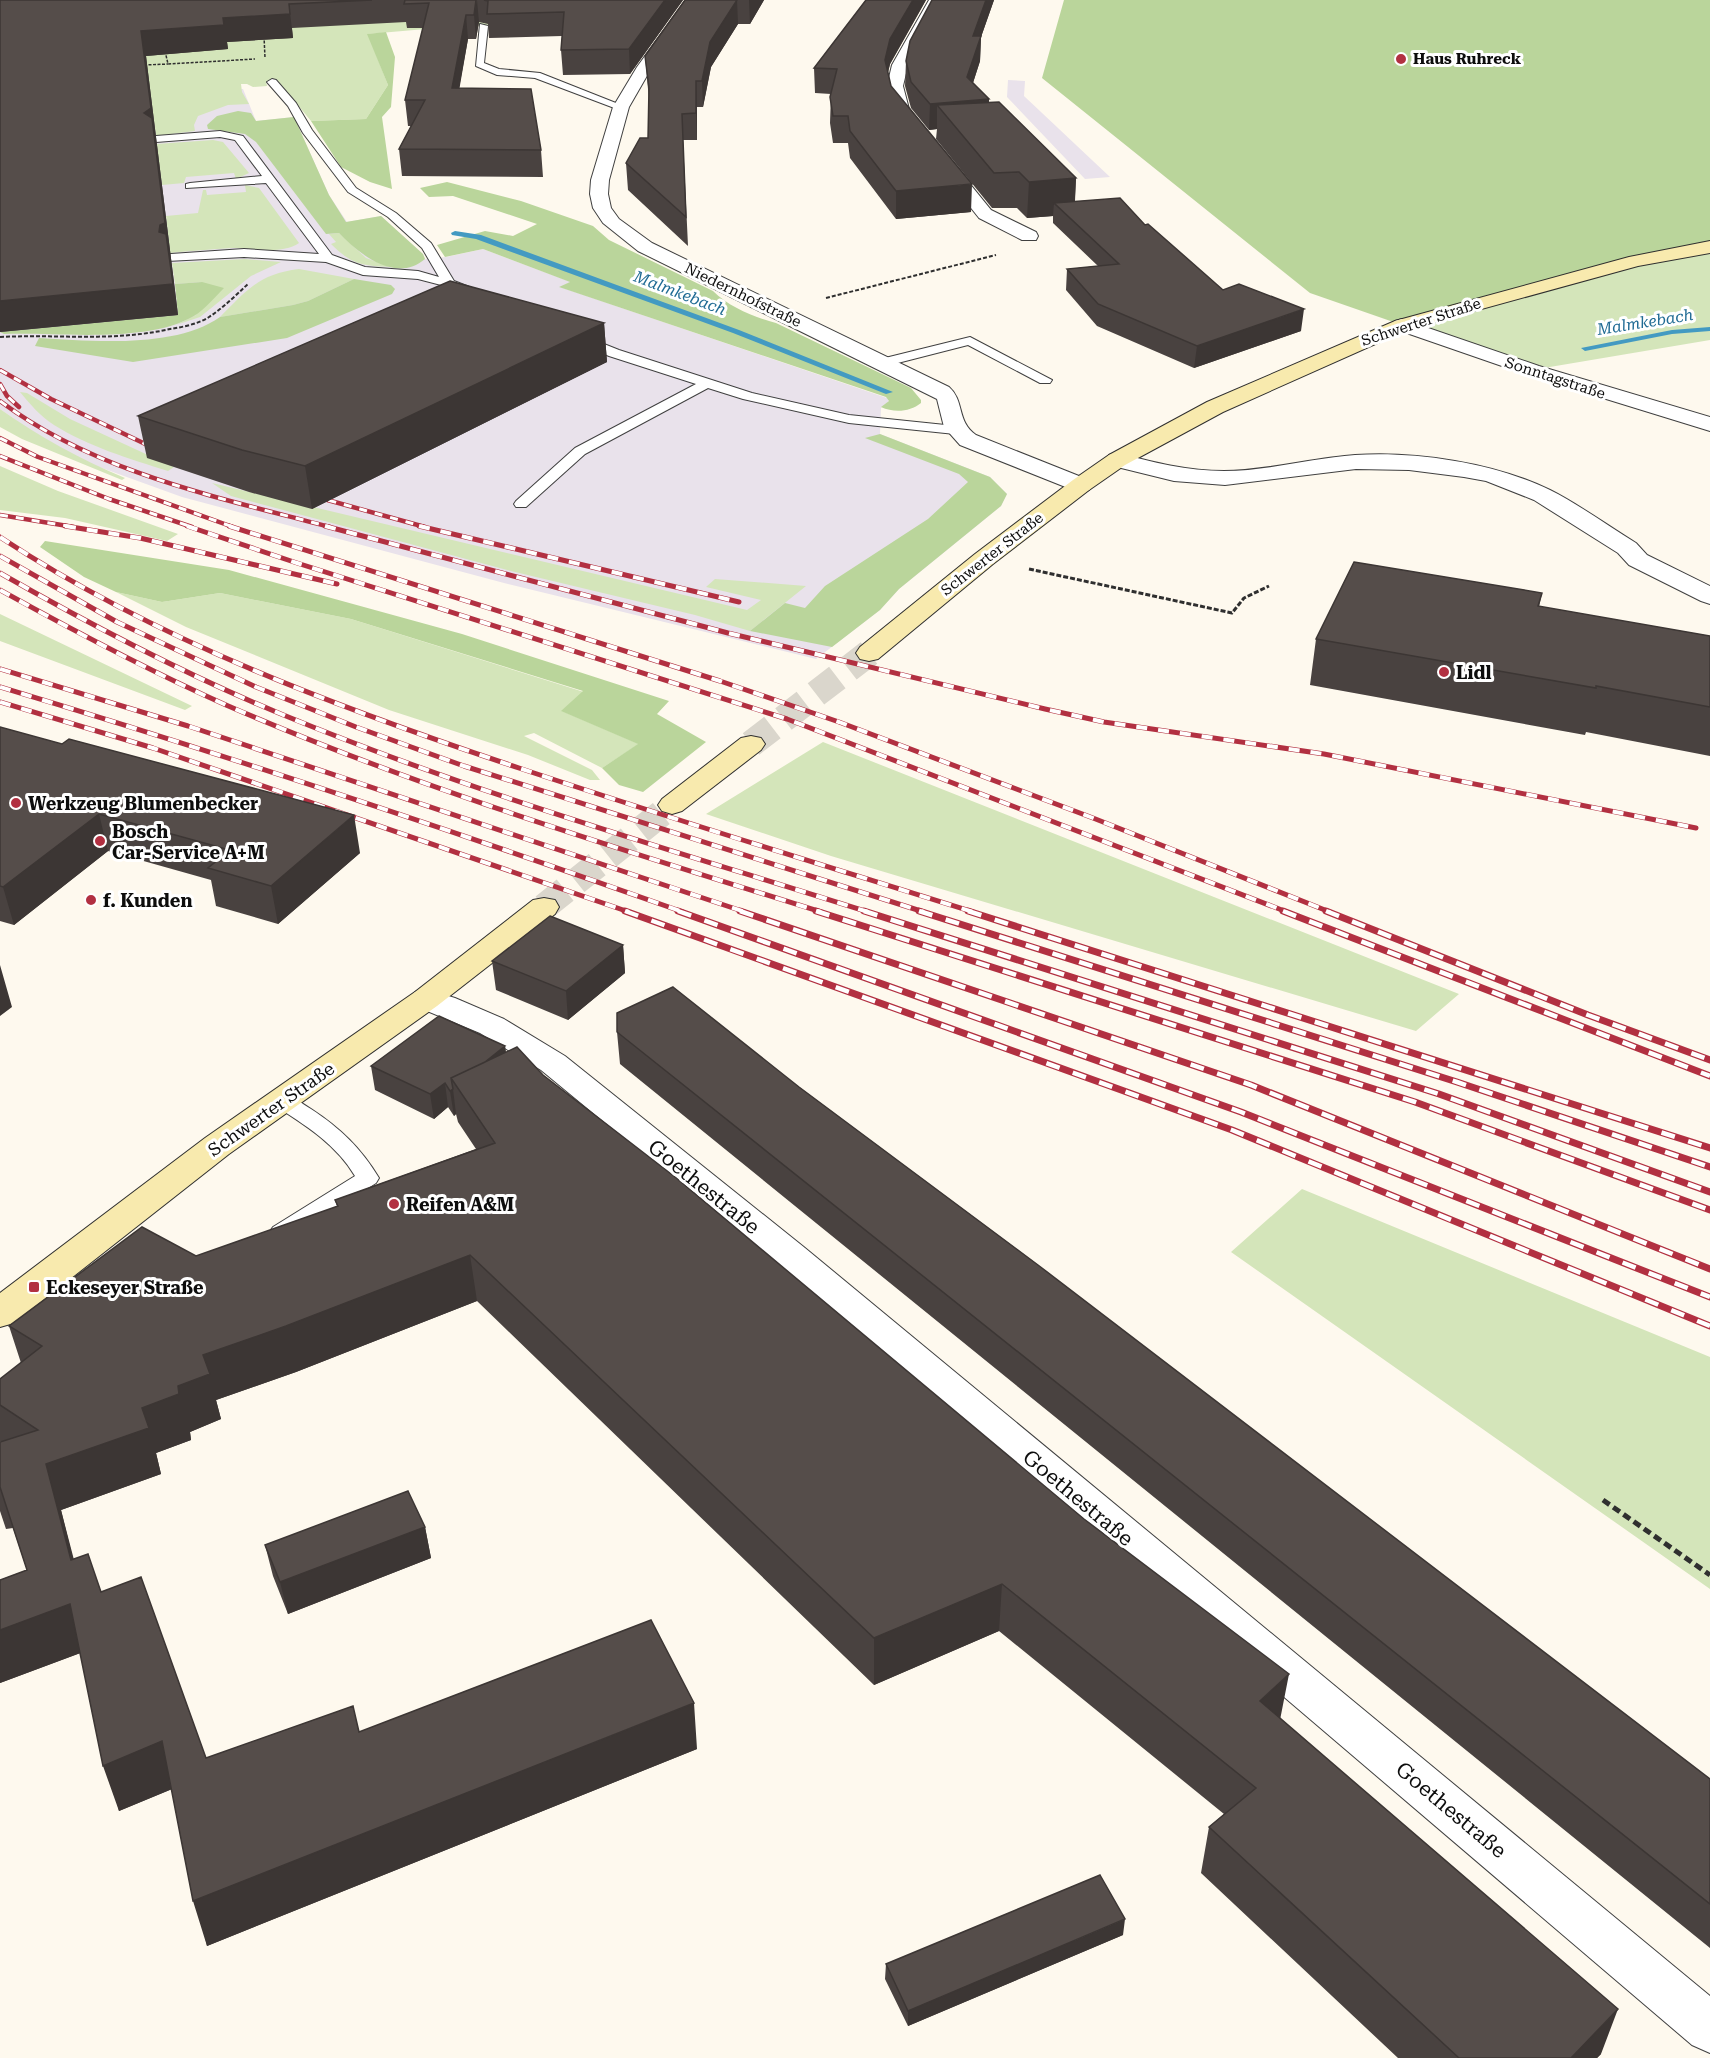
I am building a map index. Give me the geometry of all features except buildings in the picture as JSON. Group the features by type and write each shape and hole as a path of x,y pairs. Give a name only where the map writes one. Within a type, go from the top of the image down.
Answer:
{"main road":[{"name":"Schwerter Straße","path":"870,653 984,559 1081,485 1117,460 1215,407 1402,325 1636,261 1710,247"},
{"path":"672,805 751,744"},
{"name":"Schwerter Straße","path":"0,1313 217,1146 426,999 544,907"}],"street":[{"name":"Niedernhofstraße","path":"693,0 645,67 621,107 600,180 599,194 602,208 612,223 645,247 947,397 950,418 955,430"},
{"path":"936,0 900,65 895,86 901,110 985,214 1029,236"},
{"name":"Sonntagstraße","path":"1402,325 1554,377 1710,424"},
{"path":"955,430 984,448 1081,485"},
{"path":"1117,460 1174,474 1225,478 1249,477 1356,462 1420,464 1492,476 1542,495 1627,548 1638,560 1710,596"},
{"name":"Goethestraße","path":"426,999 458,1009 514,1037 553,1063 792,1257 1710,2028"}],"lane":[{"path":"483,26 479,64 497,72 537,75 621,107"},
{"path":"272,82 292,105 307,130 352,190 392,215 427,246 449,283"},
{"path":"156,139 220,134 239,138 328,258"},
{"path":"920,136 940,135"},
{"path":"190,186 269,178"},
{"path":"171,258 244,253 328,258 363,271 418,275 449,283 490,300"},
{"path":"448,301 470,291"},
{"path":"562,331 614,354 748,396 849,419 955,430"},
{"path":"882,363 970,341 1045,381"},
{"path":"521,504 580,451 707,383"},
{"path":"261,1245 368,1179 358,1160 338,1137 282,1100"}],"path":[{"path":"134,66 265,58 265,29"},
{"path":"163,45 168,64"},
{"path":"775,310 1017,250 1029,236"},
{"path":"0,337 40,335 116,338 158,332 209,318 254,279"},
{"path":"984,559 1232,613 1244,598 1269,586"},
{"path":"1603,1500 1710,1575"}],"shaded area":[{"path":"1008,80 1025,81 1024,96 1110,177 1085,179 1007,97"},
{"path":"243,89 256,121 294,117 329,195 347,222 381,216 423,254 425,259 483,249 571,282 560,287 887,398 889,401 881,408 880,434 990,477 1007,494 1001,506 899,589 880,610 816,659 504,583 182,497 88,463 37,435 0,409 0,105"}],"green space":[{"path":"501,0 508,25 368,34 388,85 366,119 311,121 278,81 266,82 267,86 253,87 241,84 242,92 249,104 228,105 198,116 194,125 195,131 156,136 151,100 0,11"},
{"path":"1064,0 1710,0 1710,247 1402,325 1310,293 1042,78"},
{"path":"386,32 395,57 391,107 382,117 392,189 370,182 341,167 311,121 366,119 388,85 367,34"},
{"path":"238,111 251,113 256,121 294,117 329,195 346,222 381,216 423,254 425,259 414,266 390,267 367,257 339,233 326,234 256,142 245,134 208,129 207,125 217,116"},
{"path":"213,140 223,142 249,173 236,179 234,173 186,177 184,183 162,185 156,144"},
{"path":"447,182 521,201 593,226 609,240 713,291 742,311 776,323 911,388 921,403 907,410 886,409 881,407 889,401 886,397 559,287 570,282 483,249 445,257 437,245 485,231 513,236 537,224 453,196 429,197 420,188"},
{"path":"245,185 259,188 299,243 276,250 233,248 170,253 166,216 198,213 203,190 206,190 207,195 246,192"},
{"path":"339,233 366,258 390,267 364,265 345,256 331,244 336,242 329,234"},
{"path":"1710,247 1710,340 1532,370 1402,325"},
{"path":"245,259 281,262 251,276 200,317 176,325 196,315 202,282 175,284 172,263"},
{"path":"299,269 354,279 308,301 220,317 246,291 264,279 285,271"},
{"path":"354,279 391,285 395,289 392,294 287,338 133,362 35,346 39,338 132,341 180,334 220,317 308,301"},
{"path":"202,282 224,288 194,316 174,325 152,330 102,335 4,334 0,332 178,315 175,284"},
{"path":"20,392 27,393 70,419 174,467 168,471 109,451 67,433 36,410"},
{"path":"0,409 61,447 125,478 122,480 22,439 0,427"},
{"path":"880,434 990,477 1007,494 1001,506 899,589 880,610 832,647 750,631 785,603 805,608 825,586 928,519 968,482 959,474 865,438"},
{"path":"0,466 58,491 178,534 167,541 65,518 0,510"},
{"path":"212,483 747,610 761,600 706,587 715,579 806,586 750,631 695,615 515,572 231,496"},
{"path":"45,541 229,570 462,634 669,701 657,714 706,742 643,792 619,785 602,768 638,744 561,711 583,691 351,619 220,593 162,602 116,592 84,577 40,547"},
{"path":"116,592 162,602 220,593 351,619 584,692 562,711 639,744 602,768 534,733 524,736 592,770 600,780 590,780 528,755 389,710 186,627"},
{"path":"0,614 192,706 185,710 0,641"},
{"path":"823,742 1459,994 1416,1031 831,856 706,814"},
{"path":"1302,1189 1710,1357 1710,1589 1231,1252"}],"waterway":[{"name":"Malmkebach","path":"455,233 478,237 633,293 889,392"},
{"name":"Malmkebach","path":"1585,348 1672,332 1710,329"}],"tunnel":[{"path":"751,744 869,653"},
{"path":"544,907 672,805"}],"railway":[{"path":"0,370 51,399 160,451"},
{"path":"0,384 7,396 19,407"},
{"path":"0,401 37,426 117,465 201,493 330,527"},
{"path":"0,438 38,457 233,527"},
{"path":"0,456 109,499 192,527"},
{"path":"313,496 425,527"},
{"path":"0,515 74,527"},
{"path":"65,526 140,538 337,584"},
{"path":"187,526 787,719 1287,912"},
{"path":"229,526 720,681 839,722 1093,818 1330,912"},
{"path":"325,526 728,633 1104,722 1324,754 1696,828"},
{"path":"419,526 739,602"},
{"path":"0,537 61,575 123,609 188,641 320,697 578,788 973,912"},
{"path":"0,556 117,622 256,687 356,727 464,766 924,912"},
{"path":"0,573 173,666 245,699 353,743 499,795 868,912"},
{"path":"0,590 84,635 226,705 372,764 521,816 821,912"},
{"path":"0,669 188,726 745,912"},
{"path":"0,687 343,795 683,912"},
{"path":"0,702 153,748 629,912"},
{"path":"625,911 1232,1130 1710,1326"},
{"path":"678,911 1241,1112 1710,1297"},
{"path":"740,911 1251,1085 1710,1269"},
{"path":"816,911 1415,1102 1710,1210"},
{"path":"864,911 1439,1094 1710,1192"},
{"path":"919,911 1457,1082 1710,1167"},
{"path":"968,911 1710,1148"},
{"path":"1283,911 1710,1076"},
{"path":"1326,911 1588,1015 1710,1060"}],"place":[{"name":"Haus Ruhreck","path":"1401,59"},
{"name":"Lidl","path":"1444,672"},
{"name":"Werkzeug Blumenbecker","path":"16,803"},
{"name":"Bosch Car-Service A+M","path":"100,841"},
{"name":"f. Kunden","path":"91,900"},
{"name":"Reifen A&M","path":"394,1204"},
{"name":"Eckeseyer Straße","path":"34,1287"}]}
